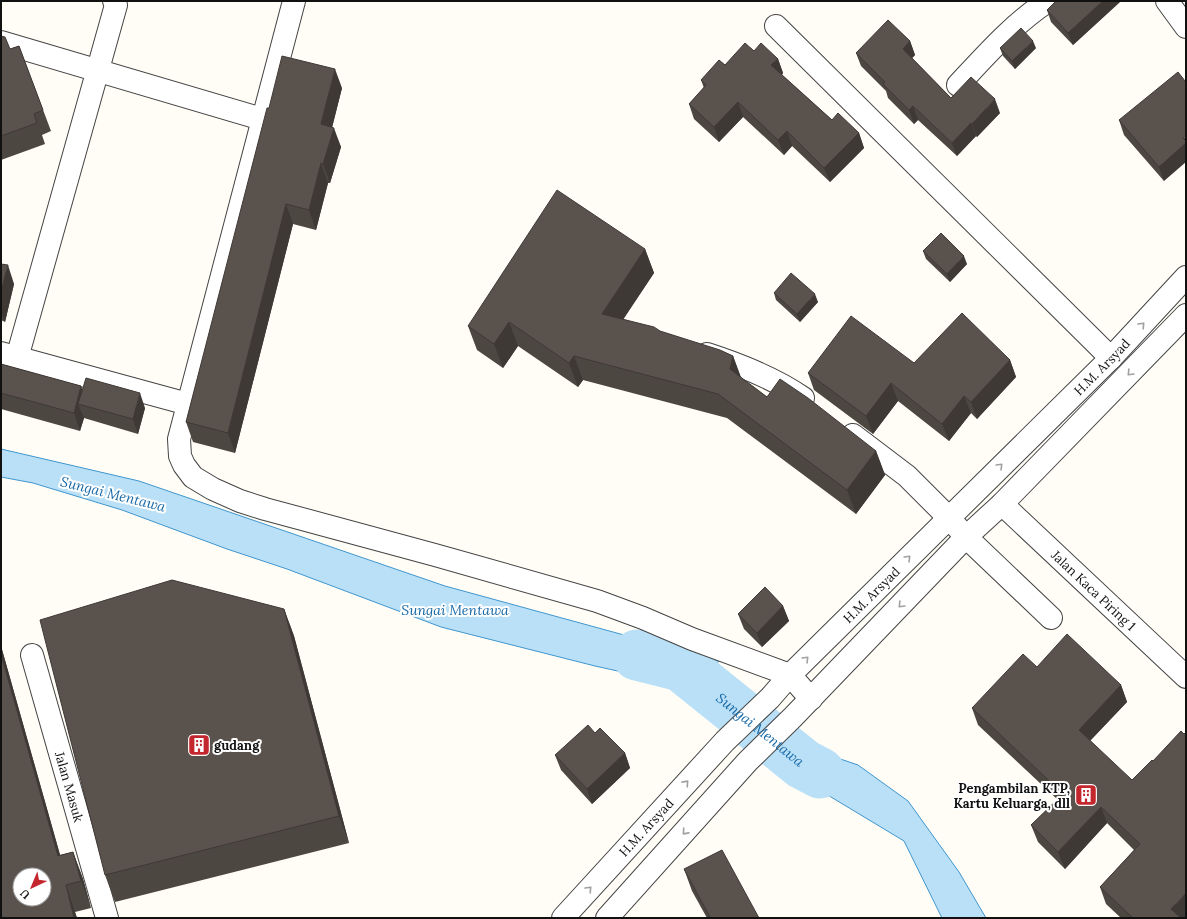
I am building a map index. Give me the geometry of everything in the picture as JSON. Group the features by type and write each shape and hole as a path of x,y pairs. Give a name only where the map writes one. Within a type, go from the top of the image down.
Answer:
{"street":[{"path":"114,1 116,4 98,71 9,355 188,404"},
{"path":"294,1 179,439 180,456 184,465 193,477 213,490 265,509 597,601 643,618 692,640 790,675 811,699"},
{"path":"958,85 993,46 1013,27 1048,1"},
{"path":"1167,1 1186,27"},
{"path":"776,26 1111,358"},
{"path":"1,42 262,120"},
{"name":"H.M. Arsyad","path":"563,918 725,741 770,698 790,675 1010,456 1111,358 1186,277"},
{"name":"H.M. Arsyad","path":"607,918 748,761 811,699 966,537 1002,504 1186,315"},
{"path":"685,348 733,362 773,380 786,386 817,408"},
{"path":"835,421 907,476 966,537 1051,618"},
{"name":"Jalan Kaca Piring 1","path":"1002,504 1186,677"},
{"name":"Jalan Masuk","path":"32,655 107,918"}],"water":[{"name":"Sungai Mentawa","path":"1,449 139,481 445,586 719,661 695,688 595,666 441,627 287,569 227,549 122,510 33,483 1,477"},
{"name":"Sungai Mentawa","path":"794,731 814,750 858,765 908,801 959,872 986,918 942,918 904,841 826,794 762,762"}],"building":[{"path":"1056,1 1103,1 1068,33 1047,10"},
{"path":"888,20 910,41 903,49 951,98 971,77 995,99 952,143 913,106 909,110 883,84 885,82 856,53"},
{"path":"1021,28 1033,41 1012,61 1000,48"},
{"path":"1,36 5,37 10,49 19,46 43,110 34,114 37,123 1,136"},
{"path":"745,43 754,51 761,43 778,59 771,65 832,120 838,113 859,133 824,168 787,131 778,140 738,102 714,127 689,104 706,85 701,80 719,60 725,65"},
{"path":"282,56 335,69 321,124 334,128 323,164 321,163 309,210 286,204 228,433 186,422 267,108 269,108"},
{"path":"1178,72 1186,81 1186,136 1183,138 1186,143 1159,167 1119,120"},
{"path":"557,190 645,249 602,314 654,327 660,331 720,350 733,356 730,369 767,397 780,379 808,398 876,451 847,490 718,394 574,356 569,363 509,322 494,344 468,326"},
{"path":"941,233 964,256 947,274 923,251"},
{"path":"1,264 8,265 1,292"},
{"path":"791,273 815,294 797,314 774,293"},
{"path":"962,313 1010,360 971,402 964,396 942,424 891,383 866,416 808,373 851,316 914,363"},
{"path":"1,364 81,386 74,413 1,393"},
{"path":"86,378 140,393 133,419 78,404"},
{"name":"gudang","path":"172,580 284,609 339,816 105,875 40,620"},
{"path":"765,587 783,606 757,633 738,614"},
{"path":"1067,634 1121,685 1079,730 1132,780 1152,760 1153,761 1181,731 1184,734 1186,732 1186,893 1171,909 1181,918 1133,918 1100,887 1140,844 1101,807 1058,852 1031,825 1063,794 972,708 1023,654 1037,667"},
{"path":"1,654 58,856 73,852 81,881 66,885 74,918 1,918"},
{"path":"588,725 595,733 600,728 625,753 587,789 555,755"},
{"path":"722,850 759,918 708,918 710,917 684,869"}],"waterway":[{"name":"Sungai Mentawa","path":"637,655 681,666 803,764 820,773"}],"place":[{"name":"gudang","path":"199,745"},
{"name":"Pengambilan KTP, Kartu Keluarga, dll","path":"1086,795"}]}
